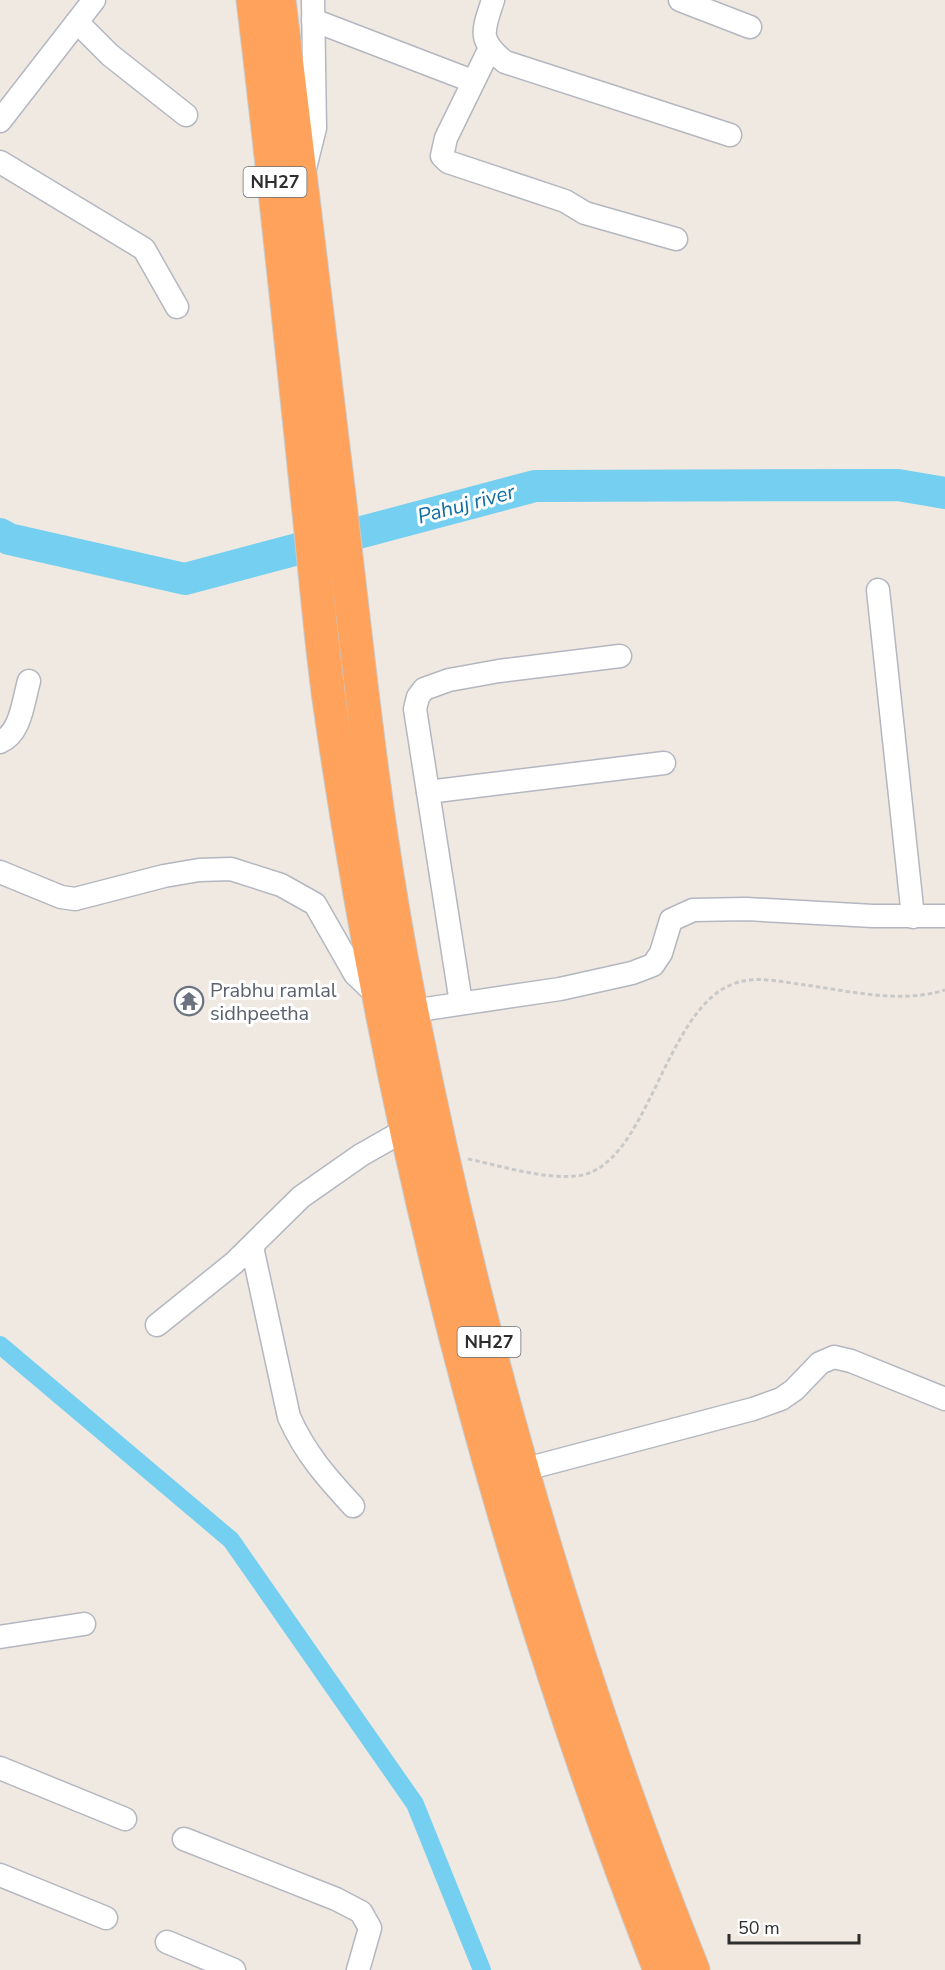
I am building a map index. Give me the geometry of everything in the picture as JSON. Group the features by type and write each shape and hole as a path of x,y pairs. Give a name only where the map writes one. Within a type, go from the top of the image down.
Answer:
{"highway":[{"name":"NH27","path":"253,0 279,107 302,183 308,362 330,703 379,997 405,1130 428,1230 473,1402 527,1586 590,1778 660,1970"},
{"name":"NH27","path":"279,0 279,107 272,157 308,362 412,1011 442,1153 522,1470 626,1793 693,1970"}],"street":[{"path":"0,121 94,0"},
{"path":"240,0 248,63 272,157"},
{"path":"493,0 484,27 484,39 489,50 505,62 730,135"},
{"path":"680,0 750,27"},
{"path":"302,183 315,128 313,10 472,81"},
{"path":"77,22 110,55 186,114"},
{"path":"489,50 472,81 441,150 442,156 448,162 565,201 585,213 676,239"},
{"path":"0,162 144,249 177,307"},
{"path":"878,590 913,917"},
{"path":"461,1003 415,709 418,697 424,689 449,680 499,671 620,656"},
{"path":"0,742 10,738 15,728 29,681"},
{"path":"428,792 663,763"},
{"path":"0,872 61,897 75,899 199,870 231,869 281,885 315,904 355,974 379,997"},
{"path":"412,1011 560,989 632,973 653,965 661,953 671,920 693,910 746,909 913,917 945,916"},
{"path":"157,1325 252,1247 278,1218 327,1178 405,1130"},
{"path":"252,1247 290,1417 300,1443 318,1468 353,1506"},
{"path":"522,1470 753,1409 781,1399 794,1390 820,1363 834,1357 851,1361 945,1399"},
{"path":"0,1637 84,1624"},
{"path":"0,1768 125,1819"},
{"path":"184,1839 314,1890 361,1912 370,1928 358,1970"},
{"path":"0,1875 106,1918"},
{"path":"167,1942 234,1970"}],"path":[{"path":"442,1153 546,1175 578,1176 600,1168 635,1125 691,1021 714,994 732,984 749,980 773,980 909,996 945,990"}],"waterway":[{"name":"Pahuj river","path":"0,534 9,539 185,579 535,486 898,485 945,493"},
{"path":"0,1345 231,1540 415,1804 482,1970"}],"place":[{"name":"Prabhu ramlal sidhpeetha","path":"189,1001"}]}
